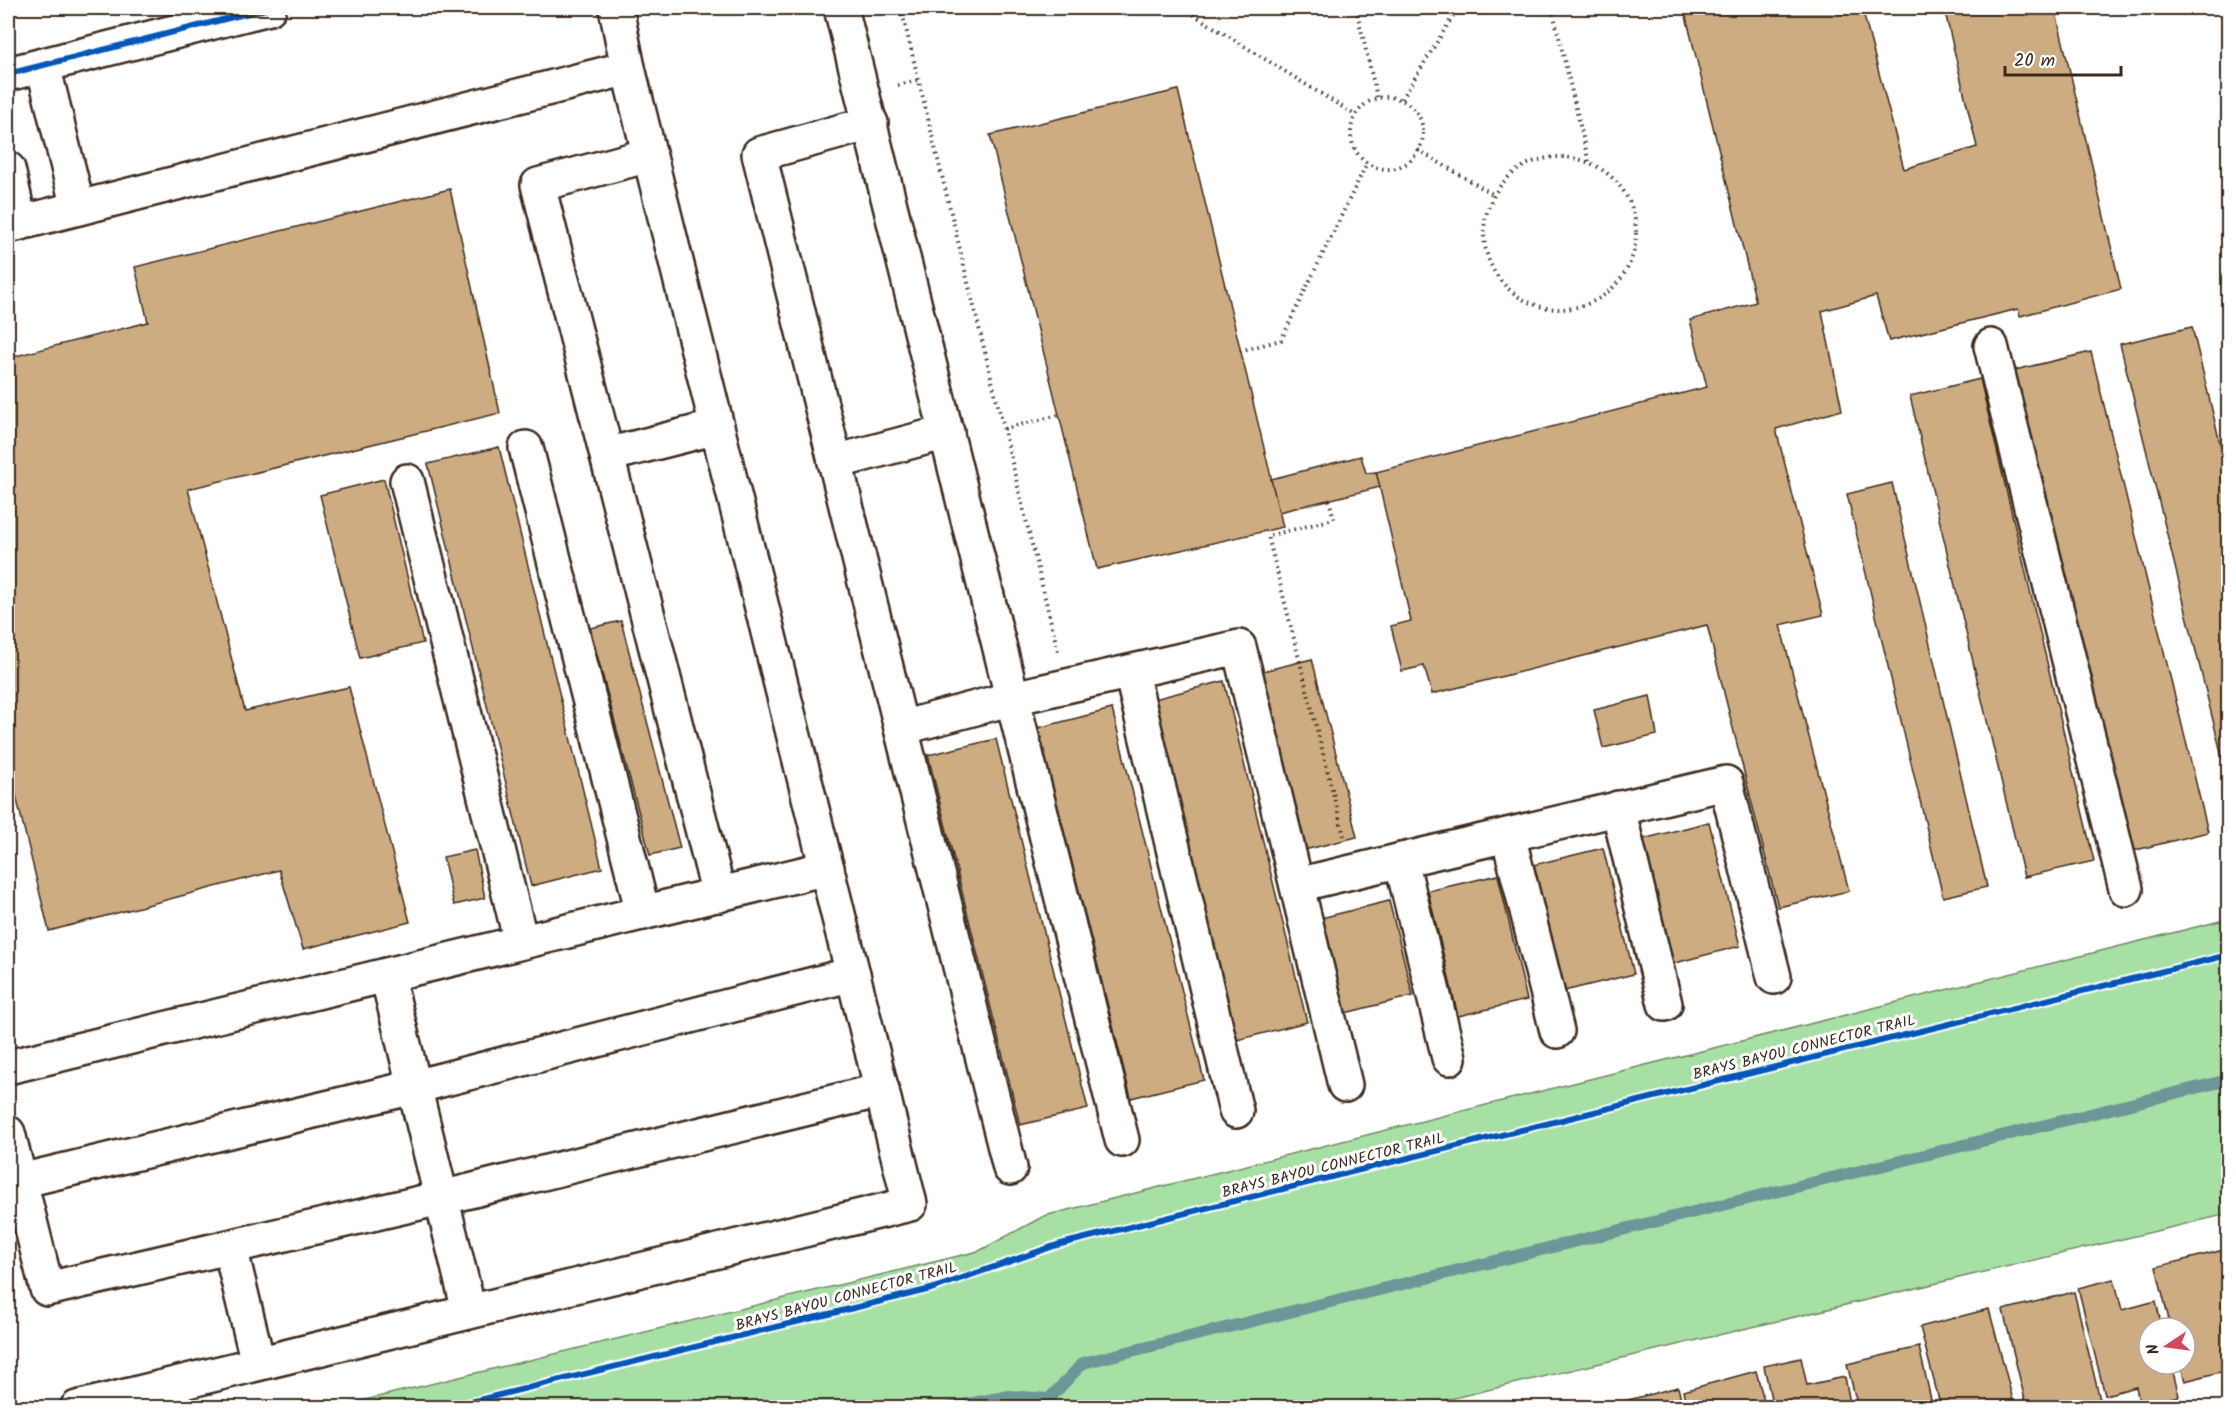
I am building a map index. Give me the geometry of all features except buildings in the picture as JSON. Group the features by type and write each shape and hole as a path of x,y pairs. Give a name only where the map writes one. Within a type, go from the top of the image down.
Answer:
{"street":[{"path":"8,74 269,8"},
{"path":"77,1407 910,1204 628,68 616,8"},
{"path":"841,8 1122,1140"},
{"path":"43,65 78,208"},
{"path":"8,169 14,224 628,68"},
{"path":"871,123 759,154 1010,1168"},
{"path":"650,155 538,185 719,895"},
{"path":"1991,346 2126,889"},
{"path":"607,455 717,427"},
{"path":"835,462 947,432"},
{"path":"526,448 643,913"},
{"path":"406,481 521,942"},
{"path":"901,728 1013,698 1239,647 1345,1084"},
{"path":"1131,672 1236,1111"},
{"path":"1297,885 1726,783 1774,977"},
{"path":"1618,808 1665,1004"},
{"path":"1508,835 1557,1032"},
{"path":"1401,860 1449,1058"},
{"path":"8,1067 827,868"},
{"path":"20,1181 414,1087 853,974"},
{"path":"387,975 469,1311"},
{"path":"8,1133 47,1289 441,1198 882,1090"},
{"path":"230,1247 258,1363"}],"path":[{"path":"901,8 1067,686"},
{"path":"1183,8 1355,115"},
{"path":"1356,8 1378,97"},
{"path":"1402,99 1458,8"},
{"path":"1552,8 1589,163"},
{"path":"1390,96 1402,99 1412,106 1423,127 1418,150 1411,160 1401,166 1389,169 1378,168 1367,163 1352,145 1350,133 1355,115 1367,102 1378,97 1390,96"},
{"path":"1418,150 1494,195"},
{"path":"1558,156 1583,159 1589,163 1604,171 1622,188 1633,211 1636,237 1631,262 1617,284 1597,300 1573,308 1548,308 1523,300 1503,284 1490,262 1484,238 1486,213 1494,195 1512,172 1534,160 1558,156"},
{"path":"1240,351 1281,340 1367,163"},
{"path":"1004,429 1059,415"},
{"path":"1329,500 1334,519 1268,536 1354,872"}],"green space":[{"path":"2228,919 2228,1214 1416,1407 336,1407 979,1251 1044,1216"}],"waterway":[{"path":"948,1408 1009,1396 1049,1399 1083,1363 2228,1080"}],"cycle path":[{"path":"8,74 269,8"},
{"name":"BRAYS BAYOU CONNECTOR TRAIL","path":"446,1408 931,1289 1057,1245 2228,955"}]}
